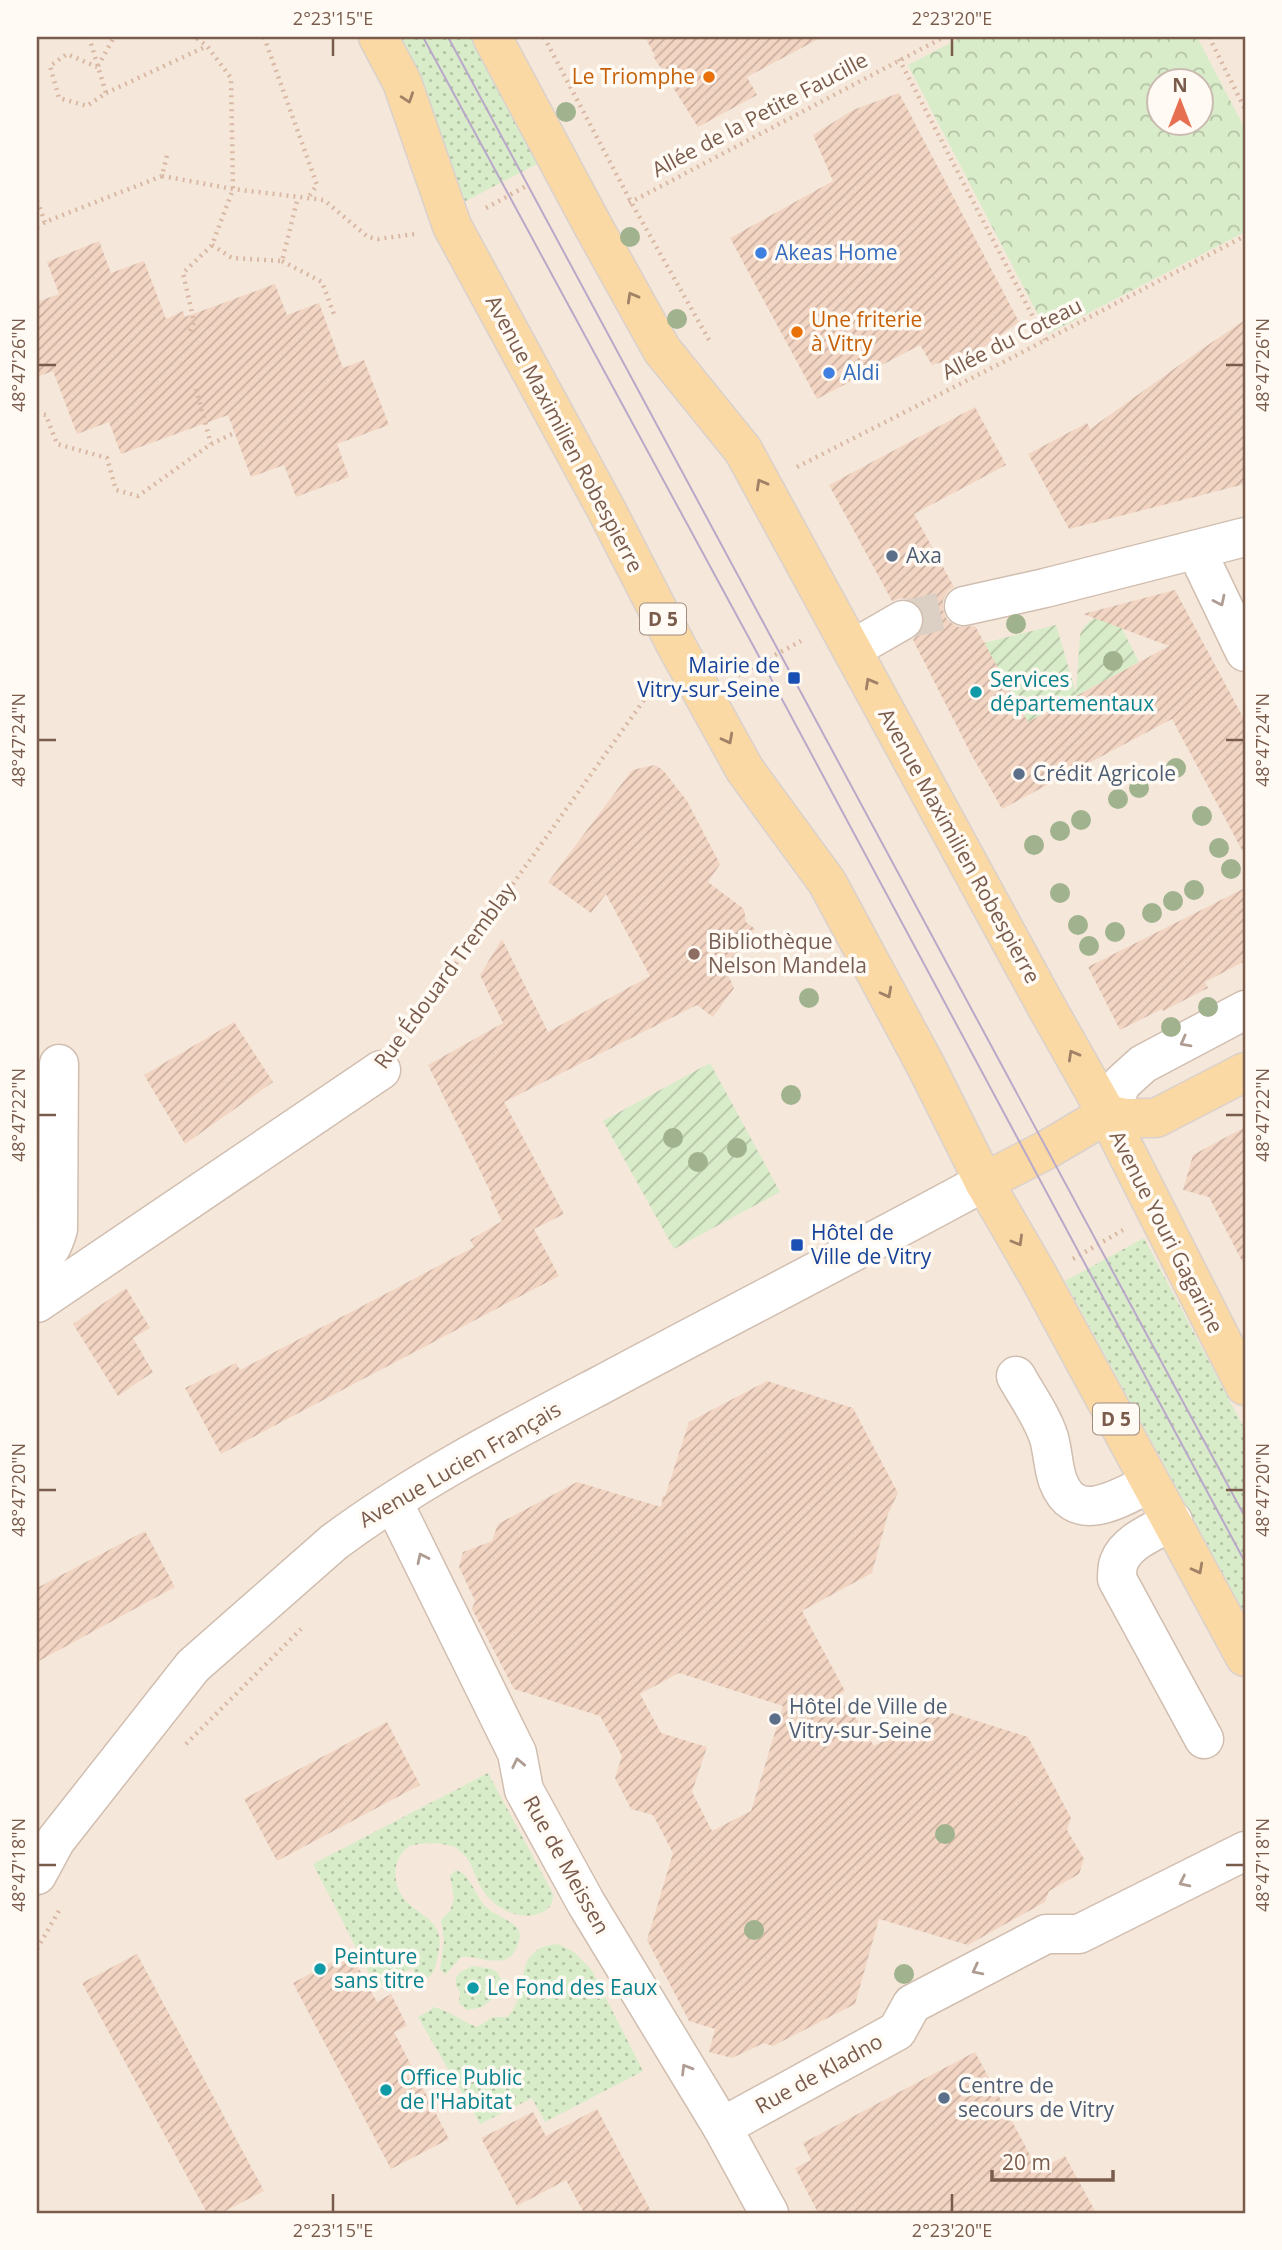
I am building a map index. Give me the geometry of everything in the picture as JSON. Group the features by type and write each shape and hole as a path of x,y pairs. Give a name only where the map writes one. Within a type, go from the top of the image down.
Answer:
{"main road":[{"name":"Avenue Maximilien Robespierre","path":"378,37 402,82 452,226 745,770 827,882 926,1066 984,1182"},
{"name":"Avenue Maximilien Robespierre","path":"492,37 662,350 743,450 1107,1114"},
{"path":"984,1182 1107,1114 1156,1118 1245,1072"},
{"name":"Avenue Youri Gagarine","path":"1107,1114 1245,1386"},
{"name":"D 5","path":"984,1182 1040,1277 1245,1657"}],"street":[{"path":"964,606 1245,537"},
{"path":"1196,550 1245,652"},
{"path":"870,639 903,620"},
{"path":"1107,1114 1122,1083 1143,1065 1245,1010"},
{"path":"37,1263 54,1243 58,1229 59,1065"},
{"name":"Rue Édouard Tremblay","path":"37,1303 380,1070"},
{"name":"Avenue Lucien Français","path":"37,1875 46,1826 193,1666 334,1542 393,1502 515,1430 984,1182"},
{"path":"1016,1376 1046,1430 1057,1479 1064,1494 1072,1502 1084,1506 1114,1501 1150,1483"},
{"name":"Rue de Meissen","path":"393,1502 517,1753 524,1790 586,1903 722,2127 769,2213"},
{"path":"1173,1521 1138,1541 1125,1552 1118,1563 1117,1579 1205,1739"},
{"name":"Rue de Kladno","path":"722,2127 897,2031 912,2004 1046,1934 1079,1934 1245,1852"}],"path":[{"path":"89,37 106,93"},
{"path":"97,67 114,37"},
{"path":"190,331 194,322 183,273 212,245 233,189 231,78 207,46 195,37"},
{"path":"264,37 317,185 308,198"},
{"name":"Allée de la Petite Faucille","path":"592,224 944,37"},
{"path":"1209,37 1245,109"},
{"path":"97,67 67,54 50,66 59,98 87,106 106,93 207,46"},
{"path":"899,59 1045,340"},
{"path":"162,176 168,152"},
{"path":"452,226 562,165"},
{"path":"37,227 162,176 233,189 324,200 369,236"},
{"path":"282,261 298,197"},
{"path":"37,201 45,222"},
{"name":"Allée du Coteau","path":"793,469 1245,236"},
{"path":"212,245 232,258 282,261 322,282 335,317"},
{"path":"196,389 211,444"},
{"path":"37,413 46,415 57,444 107,458 116,489 138,496 211,444 232,433"},
{"path":"703,693 807,637"},
{"name":"Rue Édouard Tremblay","path":"380,1070 659,680 677,647"},
{"path":"1040,1277 1157,1211"},
{"path":"186,1745 308,1620"},
{"path":"37,1949 62,1906"}],"shaded area":[{"path":"37,37 1245,37 1245,2213 37,2213"}],"green space":[{"path":"400,37 472,37 541,162 460,204 420,74"},
{"path":"962,37 1197,37 1212,66 1146,66 1146,136 1216,136 1216,73 1245,129 1245,232 1048,334 908,65"},
{"path":"1100,616 1116,617 1139,662 1028,722 984,643 1056,625 1076,693 1080,635 1087,623"},
{"path":"710,1063 780,1192 674,1249 603,1121"},
{"path":"1144,1238 1245,1430 1245,1614 1065,1281"},
{"path":"488,1773 553,1894 551,1905 545,1911 534,1915 508,1912 487,1896 470,1862 456,1848 432,1843 408,1847 398,1860 396,1883 403,1898 437,1930 440,1942 438,1955 434,1970 429,1976 419,1979 412,1968 376,1986 313,1864"},
{"path":"456,1870 465,1876 486,1907 517,1928 520,1938 514,1953 508,1958 493,1961 461,1957 445,1975 440,1969 444,1941 441,1920 450,1911 454,1898 450,1876"},
{"path":"558,1944 574,1952 591,1969 643,2071 545,2122 532,2098 480,2124 418,2017 432,2007 477,2027 493,2017 507,2017 515,2007 527,1963 533,1954 543,1947"},
{"path":"473,1966 497,1972 502,1987 497,1995 482,2007 467,2010 459,2003 460,1991 456,1986 456,1978 460,1972"}],"building":[{"path":"645,37 822,37 747,77 757,95 698,127 653,56"},
{"path":"899,93 1019,322 979,351 932,365 920,345 817,399 730,238 833,181 813,135 853,110"},
{"path":"99,241 111,273 144,261 166,319 183,311 185,317 275,284 287,315 319,303 343,368 364,360 389,425 337,444 349,477 296,497 284,465 251,477 228,415 121,454 109,422 77,434 53,371 37,377 37,302 59,294 47,262"},
{"path":"1245,320 1245,484 1069,529 1028,454 1087,423 1090,429"},
{"path":"975,407 1006,465 914,514 954,587 943,600 947,620 958,627 975,626 1028,722 1169,646 1083,614 1175,590 1245,721 1245,856 1172,719 1002,809 913,640 922,630 925,621 922,610 913,601 902,598 892,601 829,485"},
{"path":"655,765 663,770 687,801 720,864 708,882 744,909 746,922 755,929 725,968 734,988 713,1017 697,1005 504,1102 564,1214 534,1229 559,1276 221,1454 185,1388 236,1363 240,1370 391,1291 474,1247 470,1240 502,1221 490,1196 492,1195 428,1065 503,1023 480,975 502,939 548,1032 650,976 606,894 591,913 548,882 632,770"},
{"path":"1245,888 1245,961 1205,982 1208,988 1120,1030 1088,967"},
{"path":"234,1022 273,1082 185,1144 144,1075"},
{"path":"1245,1127 1245,1267 1209,1197 1183,1190 1193,1155"},
{"path":"126,1288 150,1328 133,1338 153,1372 118,1396 73,1324"},
{"name":"Hôtel de Ville de Vitry-sur-Seine","path":"767,1381 853,1408 898,1493 888,1514 872,1573 802,1611 845,1691 840,1694 874,1746 942,1710 1028,1737 1071,1818 1067,1830 1084,1859 1079,1874 1049,1891 1045,1902 968,1945 879,1919 855,2004 773,2046 764,2043 732,2058 709,2052 715,2029 689,2021 647,1940 673,1853 653,1815 631,1809 615,1778 622,1756 600,1716 514,1689 472,1609 475,1601 459,1567 463,1552 492,1541 498,1524 577,1482 661,1507 689,1422","holes":["679,1673 783,1706 751,1811 712,1831 692,1792 707,1747 661,1733 640,1694"]},
{"path":"145,1531 175,1587 37,1662 37,1588"},
{"path":"387,1722 420,1785 277,1861 244,1799"},
{"name":"Office Public de l'Habitat","path":"350,1952 377,2002 391,1994 407,2026 394,2032 449,2139 391,2169 293,1983"},
{"path":"137,1954 264,2191 221,2213 207,2213 82,1983"},
{"name":"Centre de secours de Vitry","path":"975,2052 1038,2170 1065,2156 1096,2213 818,2213 795,2168 811,2160 803,2143"},
{"path":"597,2109 652,2213 584,2213 566,2180 517,2206 481,2138 533,2112 546,2136"}],"tunnel":[{"path":"903,620 964,606"}],"tram line":[{"path":"423,37 1245,1562"},
{"path":"448,37 1245,1517"}],"place":[{"name":"Le Triomphe","path":"709,77"},
{"name":"Akeas Home","path":"761,253"},
{"name":"Une friterie à Vitry","path":"797,332"},
{"name":"Aldi","path":"829,373"},
{"name":"Axa","path":"892,556"},
{"name":"Mairie de Vitry-sur-Seine","path":"794,678"},
{"name":"Services départementaux","path":"976,692"},
{"name":"Crédit Agricole","path":"1019,774"},
{"name":"Bibliothèque Nelson Mandela","path":"694,954"},
{"name":"Hôtel de Ville de Vitry","path":"797,1245"},
{"name":"Hôtel de Ville de Vitry-sur-Seine","path":"775,1719"},
{"name":"Peinture sans titre","path":"320,1969"},
{"name":"Le Fond des Eaux","path":"473,1988"},
{"name":"Office Public de l'Habitat","path":"386,2090"},
{"name":"Centre de secours de Vitry","path":"944,2098"}]}
